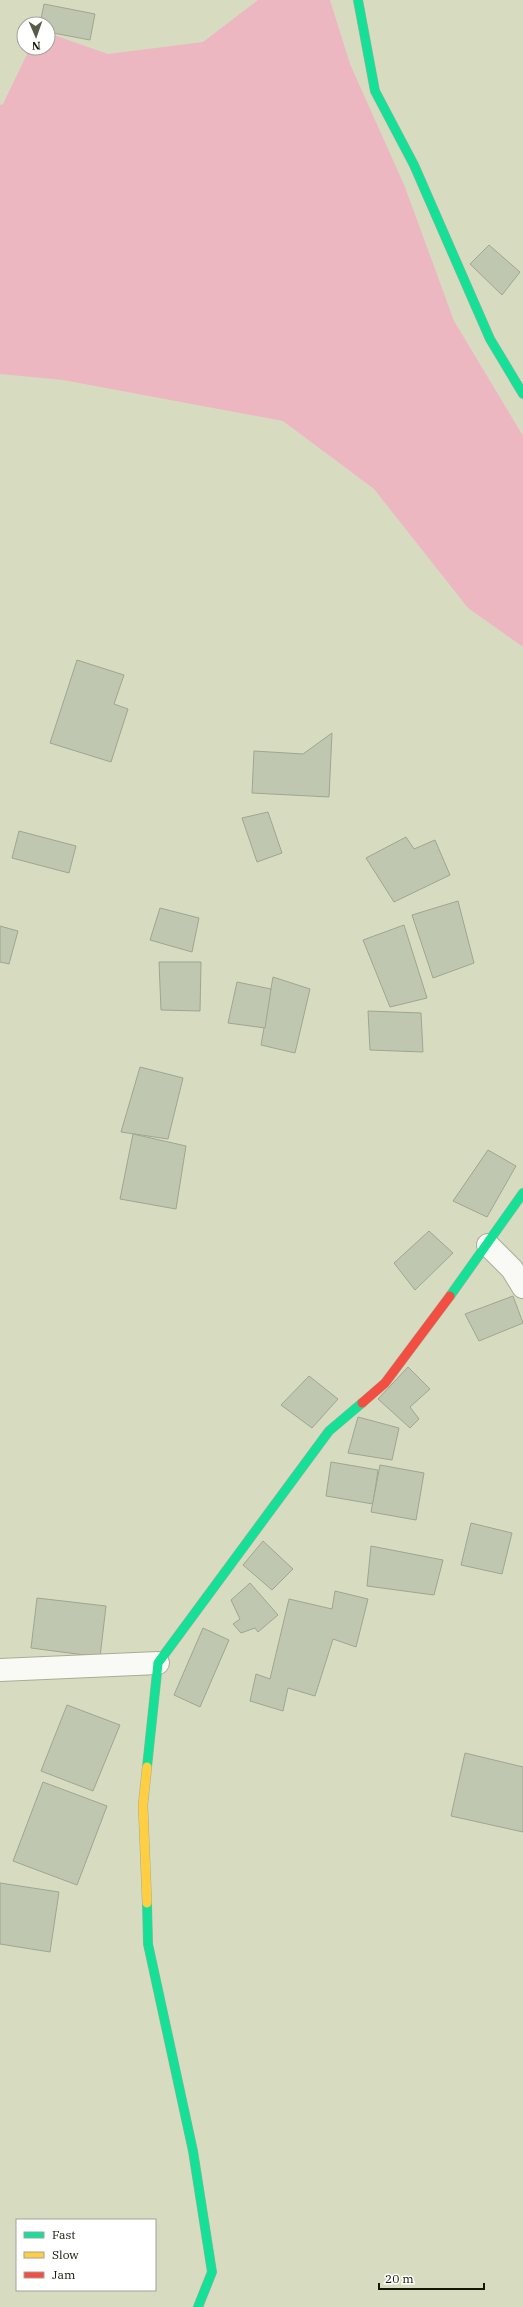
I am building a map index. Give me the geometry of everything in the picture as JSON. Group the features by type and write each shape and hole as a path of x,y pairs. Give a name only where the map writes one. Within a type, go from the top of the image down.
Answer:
{"street":[{"path":"358,0 375,91 414,165 490,339 523,394"},
{"path":"198,2307 212,2272 193,2151 148,1944 143,1805 158,1663 329,1431 385,1383 488,1245 523,1193"},
{"path":"488,1245 512,1269 523,1287"},
{"path":"0,1670 158,1663"}],"shaded area":[{"path":"258,0 330,0 350,64 405,187 454,321 523,436 523,647 468,608 374,489 283,421 63,380 0,374 0,105 3,104 26,56 56,56 56,36 108,54 203,42"}],"building":[{"path":"44,4 95,14 90,40 56,34 56,16 42,16"},
{"path":"489,245 520,272 502,295 470,264"},
{"path":"77,660 124,675 114,704 128,709 111,762 50,743"},
{"path":"332,733 329,797 252,793 254,751 303,754"},
{"path":"268,812 282,853 257,862 242,818"},
{"path":"19,831 76,846 69,873 12,858"},
{"path":"406,837 414,849 435,840 450,875 394,902 366,858"},
{"path":"458,901 474,963 433,978 412,915"},
{"path":"160,908 199,918 192,952 150,940"},
{"path":"404,925 427,998 390,1007 363,940"},
{"path":"0,926 18,931 9,964 0,962"},
{"path":"159,962 201,962 200,1011 161,1010"},
{"path":"273,977 310,989 295,1053 261,1045"},
{"path":"237,982 271,989 265,1028 228,1023"},
{"path":"368,1011 421,1013 423,1052 370,1050"},
{"path":"140,1067 183,1078 168,1139 121,1132"},
{"path":"133,1134 186,1146 176,1209 120,1199"},
{"path":"488,1150 516,1166 487,1217 453,1201"},
{"path":"429,1231 453,1253 415,1290 394,1263"},
{"path":"513,1296 523,1323 479,1341 465,1314"},
{"path":"408,1367 430,1389 410,1407 419,1419 410,1428 378,1399"},
{"path":"309,1376 338,1399 312,1428 281,1405"},
{"path":"358,1417 399,1428 392,1460 348,1453"},
{"path":"331,1462 378,1470 373,1504 326,1496"},
{"path":"380,1465 424,1473 416,1520 371,1512"},
{"path":"471,1523 512,1533 502,1574 461,1565"},
{"path":"263,1541 293,1569 272,1590 243,1565"},
{"path":"371,1546 443,1560 434,1595 367,1586"},
{"path":"250,1583 278,1615 258,1632 255,1628 241,1633 233,1624 240,1619 231,1600"},
{"path":"335,1591 368,1599 356,1647 333,1639 315,1696 288,1688 283,1711 250,1701 256,1674 270,1679 289,1599 332,1609"},
{"path":"37,1598 106,1606 100,1657 31,1648"},
{"path":"203,1628 229,1640 200,1707 174,1695"},
{"path":"67,1705 120,1725 93,1791 41,1771"},
{"path":"465,1753 523,1767 523,1832 451,1816"},
{"path":"43,1782 107,1806 77,1885 13,1861"},
{"path":"0,1883 59,1892 50,1952 0,1944"}],"traffic: fast":[{"path":"358,0 375,91 414,165 490,339 523,394"},
{"path":"450,1296 523,1193"},
{"path":"147,1767 158,1663 329,1431 362,1403"},
{"path":"147,1903 148,1944 193,2151 212,2272 198,2307"}],"traffic: slow":[{"path":"147,1767 143,1805 147,1903"}],"traffic: jam":[{"path":"362,1403 385,1383 450,1296"}]}
